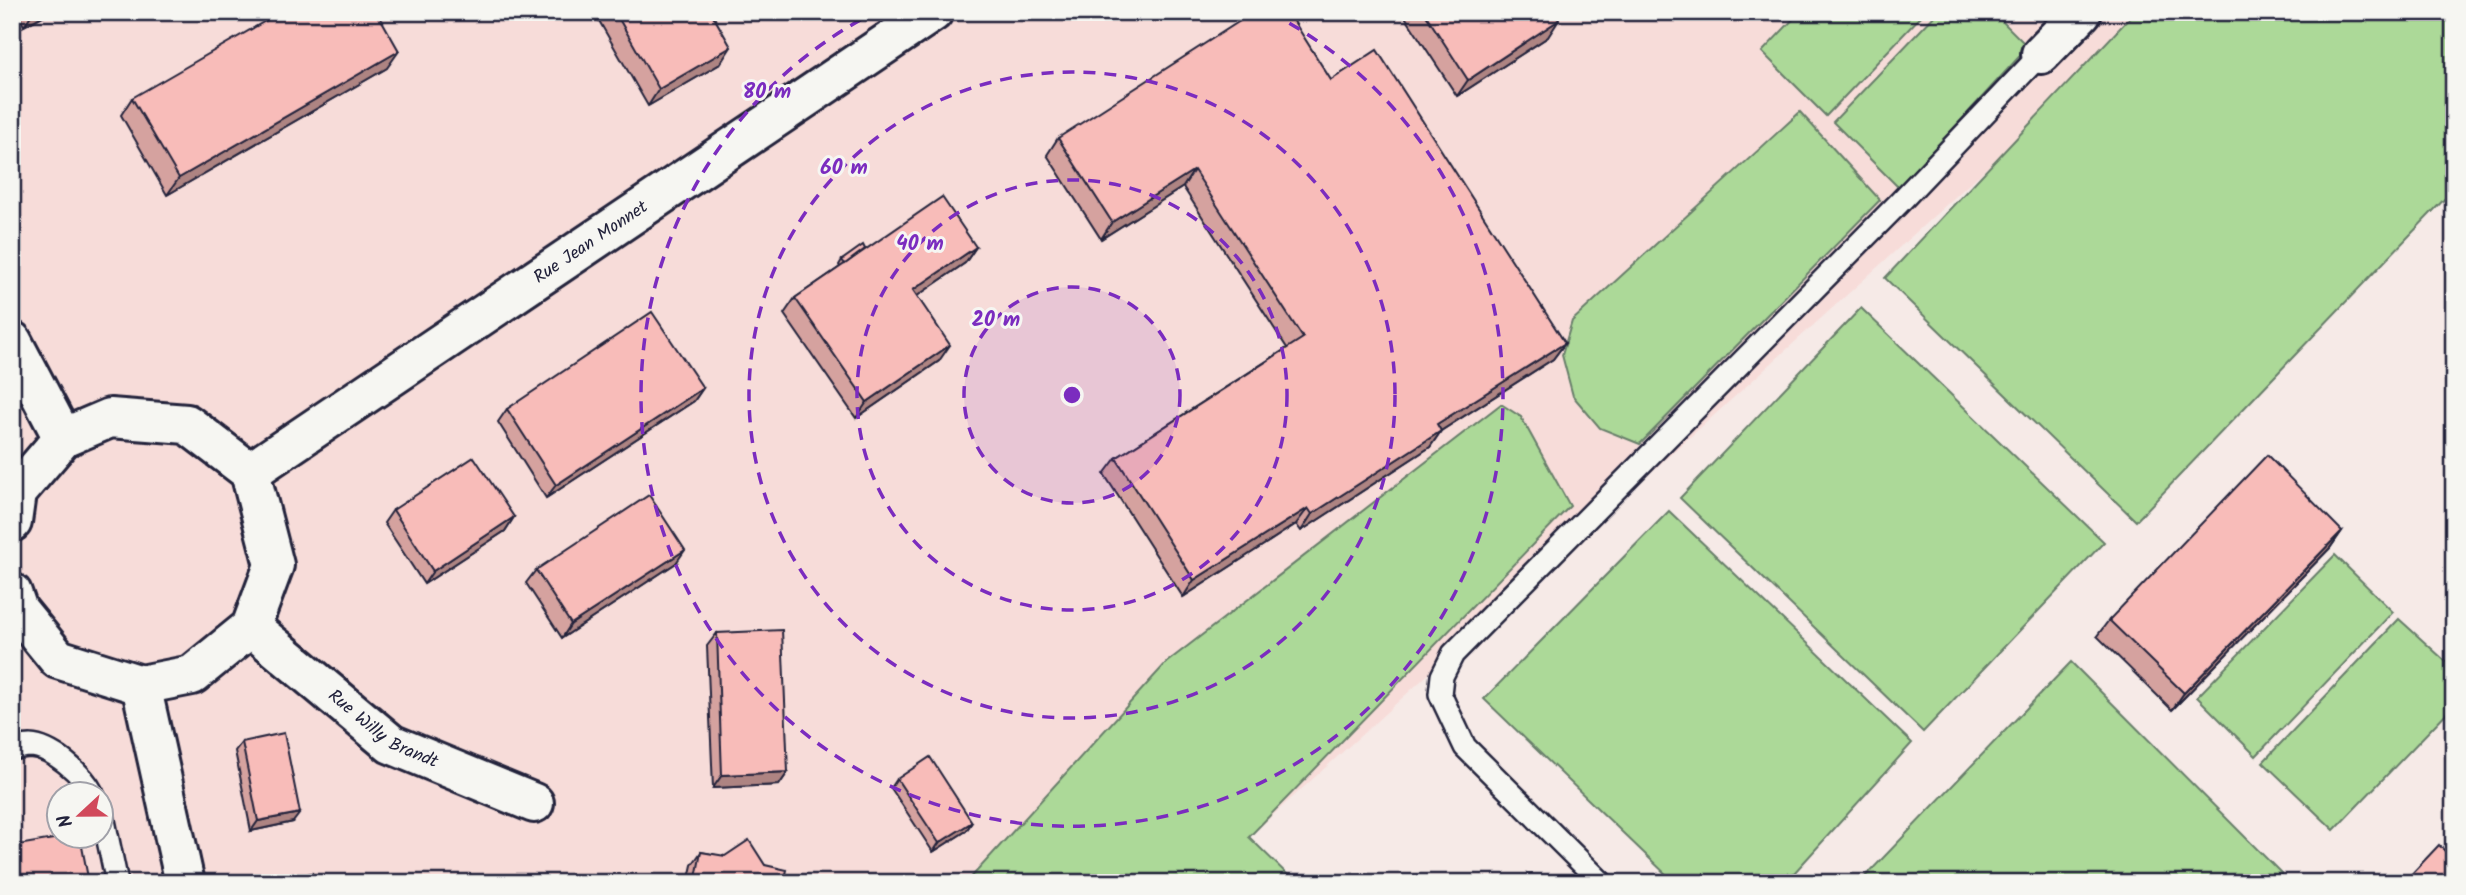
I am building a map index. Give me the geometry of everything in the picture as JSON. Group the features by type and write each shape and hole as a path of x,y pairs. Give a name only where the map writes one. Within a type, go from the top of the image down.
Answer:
{"street":[{"name":"Rue Jean Monnet","path":"250,472 933,12"},
{"path":"2041,54 2082,12"},
{"path":"12,341 63,438"},
{"path":"12,522 16,493 63,438 110,418 187,424 250,472 274,565 251,627 192,675 141,685 58,659 14,605"},
{"name":"Rue Willy Brandt","path":"251,627 391,744 534,803"},
{"path":"141,685 185,883"}],"lane":[{"path":"1602,883 1465,747 1440,694 1441,676 1453,654 1899,202 2041,54"},
{"path":"12,749 30,746 61,757 82,780"},
{"path":"110,850 117,883"}],"shaded area":[{"path":"12,12 2159,12 1251,835 1167,663 966,883 12,883"}],"green space":[{"path":"1800,12 1925,12 1826,116 1762,52"},
{"path":"1938,12 1993,12 2028,47 1899,188 1833,122"},
{"path":"2135,12 2454,12 2454,189 2136,521 1885,278"},
{"path":"1800,112 1880,200 1640,444 1600,428 1573,396 1562,355 1572,321"},
{"path":"1861,308 2104,542 1923,732 1680,498"},
{"path":"1501,404 1521,417 1570,506 1249,837 1296,883 966,883 1167,662"},
{"path":"1669,511 1912,743 1785,883 1675,883 1484,699"},
{"path":"2335,555 2393,612 2256,756 2197,697"},
{"path":"2399,619 2454,669 2454,705 2334,830 2263,762"},
{"path":"2071,662 2282,874 2274,883 1859,883"}],"building":[{"path":"281,12 377,12 399,51 179,178 132,98"},
{"path":"615,12 711,12 731,47 659,89"},
{"path":"1254,12 1288,12 1331,80 1377,50 1565,343 1437,424 1441,431 1312,514 1308,508 1194,580 1116,458 1303,338 1194,170 1112,222 1058,138"},
{"path":"1424,12 1554,12 1559,20 1468,80"},
{"path":"942,197 976,247 913,290 950,345 867,402 795,298"},
{"path":"863,245 865,249 845,264 842,260"},
{"path":"652,312 703,388 556,485 507,409"},
{"path":"2267,455 2342,531 2184,693 2109,620"},
{"path":"474,457 514,517 433,571 393,510"},
{"path":"649,495 685,550 571,624 536,570"},
{"path":"782,630 788,772 722,775 717,633"},
{"path":"284,733 300,813 258,821 242,742"},
{"path":"930,757 972,822 939,843 897,779"},
{"path":"46,840 46,850 83,850 89,883 12,883 12,846"},
{"path":"749,840 765,865 787,870 784,883 695,883 701,852 725,856"},
{"path":"2439,845 2454,860 2454,883 2403,883"},
{"path":"312,873 314,883 269,883 269,882"}]}
